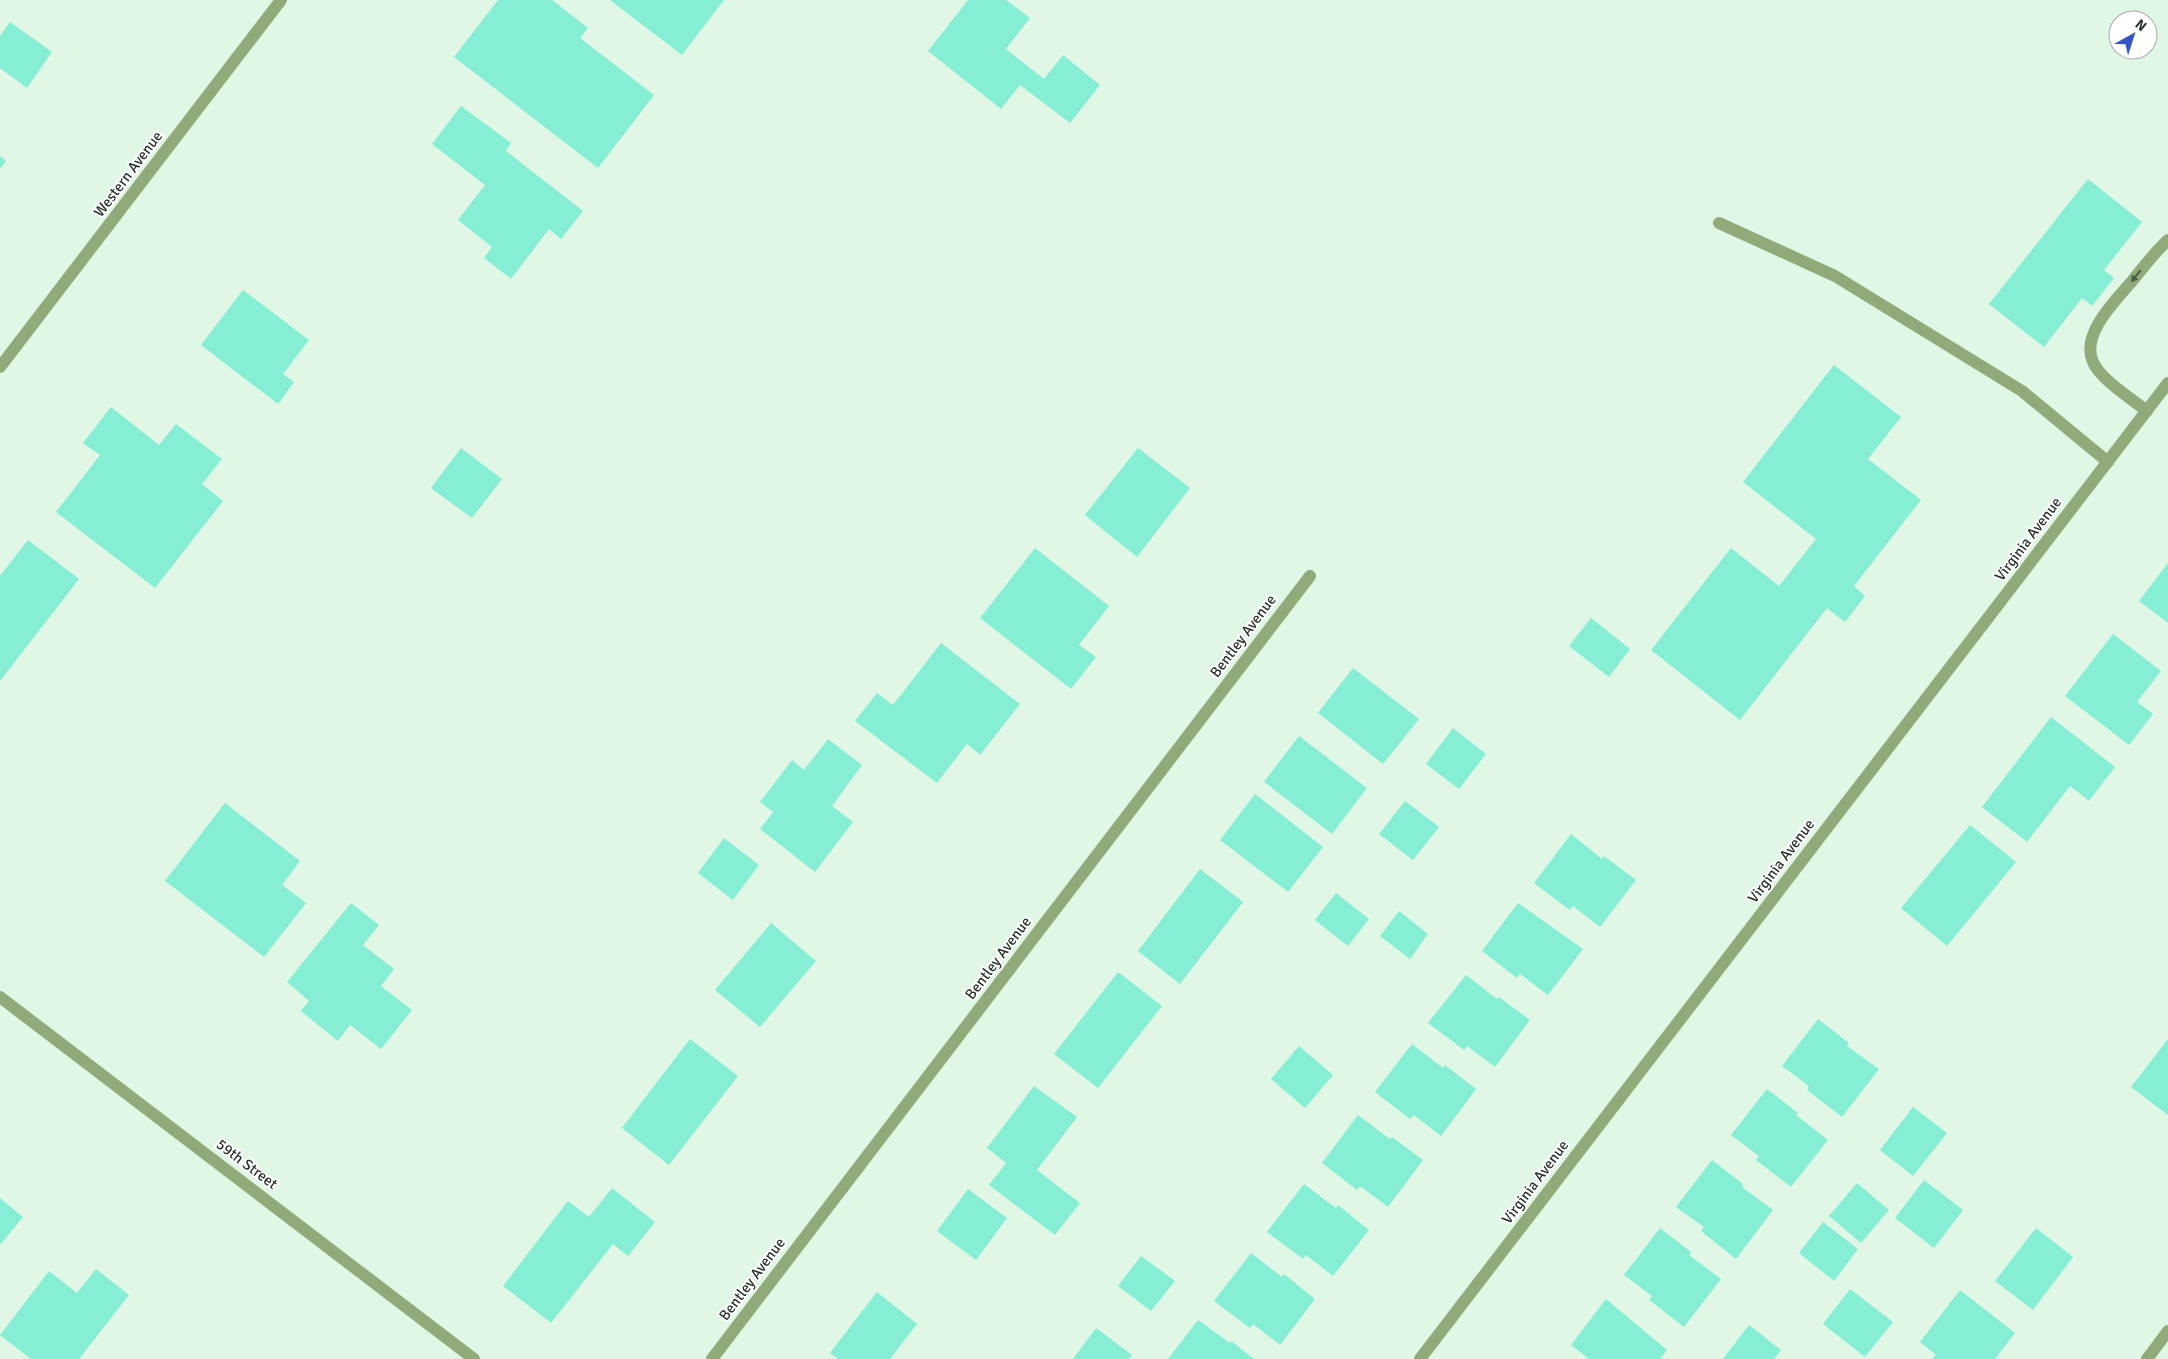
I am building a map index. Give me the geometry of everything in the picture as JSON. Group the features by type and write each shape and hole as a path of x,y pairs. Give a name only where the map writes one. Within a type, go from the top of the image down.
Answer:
{"street":[{"name":"Western Avenue","path":"0,367 281,0"},
{"path":"1718,223 1835,276 2022,391 2108,462"},
{"path":"2146,410 2101,374 2092,362 2091,343 2096,327 2106,312 2168,240"},
{"name":"Virginia Avenue","path":"1420,1359 2168,383"},
{"name":"Bentley Avenue","path":"712,1359 1310,576"},
{"name":"59th Street","path":"0,997 474,1359"},
{"path":"2147,1359 2168,1331"}],"building":[{"path":"498,0 552,0 588,28 580,38 654,95 598,168 454,57"},
{"path":"610,0 724,0 682,55"},
{"path":"968,0 1006,0 1030,18 1006,49 1044,79 1063,55 1100,85 1070,123 1020,85 1001,109 928,51"},
{"path":"10,22 52,52 27,88 0,68 0,36"},
{"path":"461,106 511,143 506,151 583,211 561,239 549,229 511,279 484,258 492,247 458,220 485,185 432,144"},
{"path":"0,156 6,161 0,169"},
{"path":"2088,179 2142,222 2104,270 2114,278 2092,306 2082,298 2044,347 1989,304"},
{"path":"243,290 309,340 283,374 294,382 278,404 201,345"},
{"path":"1834,365 1901,417 1868,459 1921,500 1854,586 1865,596 1845,622 1827,608 1740,720 1651,650 1731,548 1779,586 1816,539 1743,482"},
{"path":"111,407 159,445 176,424 222,459 202,484 223,501 155,588 56,512 100,455 83,443"},
{"path":"461,448 502,479 472,518 431,488"},
{"path":"1138,448 1190,488 1137,557 1085,515"},
{"path":"28,540 79,579 0,681 0,576"},
{"path":"1035,548 1109,606 1079,645 1096,657 1071,689 980,618"},
{"path":"2168,563 2168,623 2139,601"},
{"path":"1591,618 1630,649 1609,677 1569,646"},
{"path":"2113,634 2161,671 2137,702 2153,714 2129,745 2065,696"},
{"path":"941,643 1020,704 980,755 967,744 937,783 855,721 877,693 893,705"},
{"path":"1353,668 1419,719 1383,764 1318,713"},
{"path":"2051,717 2115,767 2089,801 2070,786 2027,842 1982,807"},
{"path":"1453,728 1486,754 1459,789 1426,764"},
{"path":"1299,736 1367,788 1332,834 1264,782"},
{"path":"828,739 862,765 832,806 853,822 815,872 760,829 773,812 760,802 792,760 804,770"},
{"path":"1255,794 1323,847 1288,892 1220,840"},
{"path":"1405,801 1439,827 1413,860 1379,834"},
{"path":"225,803 300,861 282,885 306,903 264,957 165,881"},
{"path":"1970,825 2016,862 1947,946 1901,908"},
{"path":"1571,834 1602,859 1604,856 1636,880 1600,927 1573,906 1570,910 1534,883"},
{"path":"724,838 759,865 733,900 698,873"},
{"path":"1200,869 1243,902 1180,984 1138,951"},
{"path":"1336,893 1369,919 1348,946 1315,920"},
{"path":"351,903 379,925 363,945 394,969 381,986 412,1010 381,1049 350,1025 338,1041 301,1011 309,1001 287,982"},
{"path":"1518,903 1583,949 1548,995 1520,974 1517,978 1482,951"},
{"path":"1399,911 1428,934 1410,959 1380,936"},
{"path":"771,923 816,961 760,1027 715,990"},
{"path":"1118,972 1162,1006 1098,1088 1054,1054"},
{"path":"1466,975 1497,999 1499,997 1530,1020 1495,1067 1467,1046 1464,1050 1428,1023"},
{"path":"1818,1019 1849,1043 1847,1046 1879,1069 1842,1117 1807,1090 1809,1086 1782,1066"},
{"path":"690,1039 738,1076 669,1165 622,1128"},
{"path":"2168,1039 2168,1115 2131,1087"},
{"path":"1412,1044 1443,1068 1445,1065 1476,1089 1441,1136 1414,1115 1410,1119 1375,1092"},
{"path":"1299,1046 1333,1075 1305,1108 1271,1079"},
{"path":"1034,1086 1077,1117 1037,1170 1080,1203 1055,1235 989,1185 1006,1163 987,1148"},
{"path":"1767,1089 1828,1140 1791,1187 1756,1160 1759,1156 1731,1135"},
{"path":"1913,1107 1947,1133 1913,1176 1880,1150"},
{"path":"1358,1115 1390,1139 1392,1137 1423,1160 1388,1207 1360,1186 1357,1190 1322,1163"},
{"path":"1712,1160 1743,1184 1742,1187 1773,1210 1736,1259 1701,1231 1704,1227 1676,1207"},
{"path":"1924,1180 1963,1210 1934,1248 1895,1218"},
{"path":"1857,1183 1889,1210 1861,1243 1829,1216"},
{"path":"1304,1184 1336,1208 1338,1205 1369,1230 1333,1276 1306,1255 1303,1259 1267,1232"},
{"path":"612,1188 655,1222 628,1256 613,1244 551,1323 503,1286 568,1201 589,1217"},
{"path":"968,1189 1007,1218 976,1260 937,1231"},
{"path":"0,1198 23,1217 0,1245"},
{"path":"1823,1222 1858,1249 1834,1281 1799,1253"},
{"path":"1660,1228 1691,1252 1689,1255 1721,1279 1684,1327 1649,1300 1652,1296 1624,1275"},
{"path":"2036,1228 2073,1257 2033,1310 1995,1281"},
{"path":"1251,1253 1282,1277 1284,1274 1315,1299 1280,1345 1253,1324 1250,1328 1214,1301"},
{"path":"1141,1256 1175,1281 1151,1311 1118,1286"},
{"path":"96,1269 129,1295 79,1359 31,1359 0,1335 49,1271 77,1293"},
{"path":"1850,1289 1893,1322 1865,1357 1823,1324"},
{"path":"1960,1290 2015,1333 1995,1359 1932,1359 1936,1355 1920,1342"},
{"path":"877,1292 917,1324 890,1359 838,1359 830,1353"},
{"path":"1606,1299 1667,1350 1660,1359 1589,1359 1571,1345"},
{"path":"1198,1320 1230,1343 1231,1341 1254,1359 1168,1359"},
{"path":"1749,1325 1781,1350 1774,1359 1723,1359"},
{"path":"1096,1328 1132,1355 1129,1359 1073,1359"}]}
